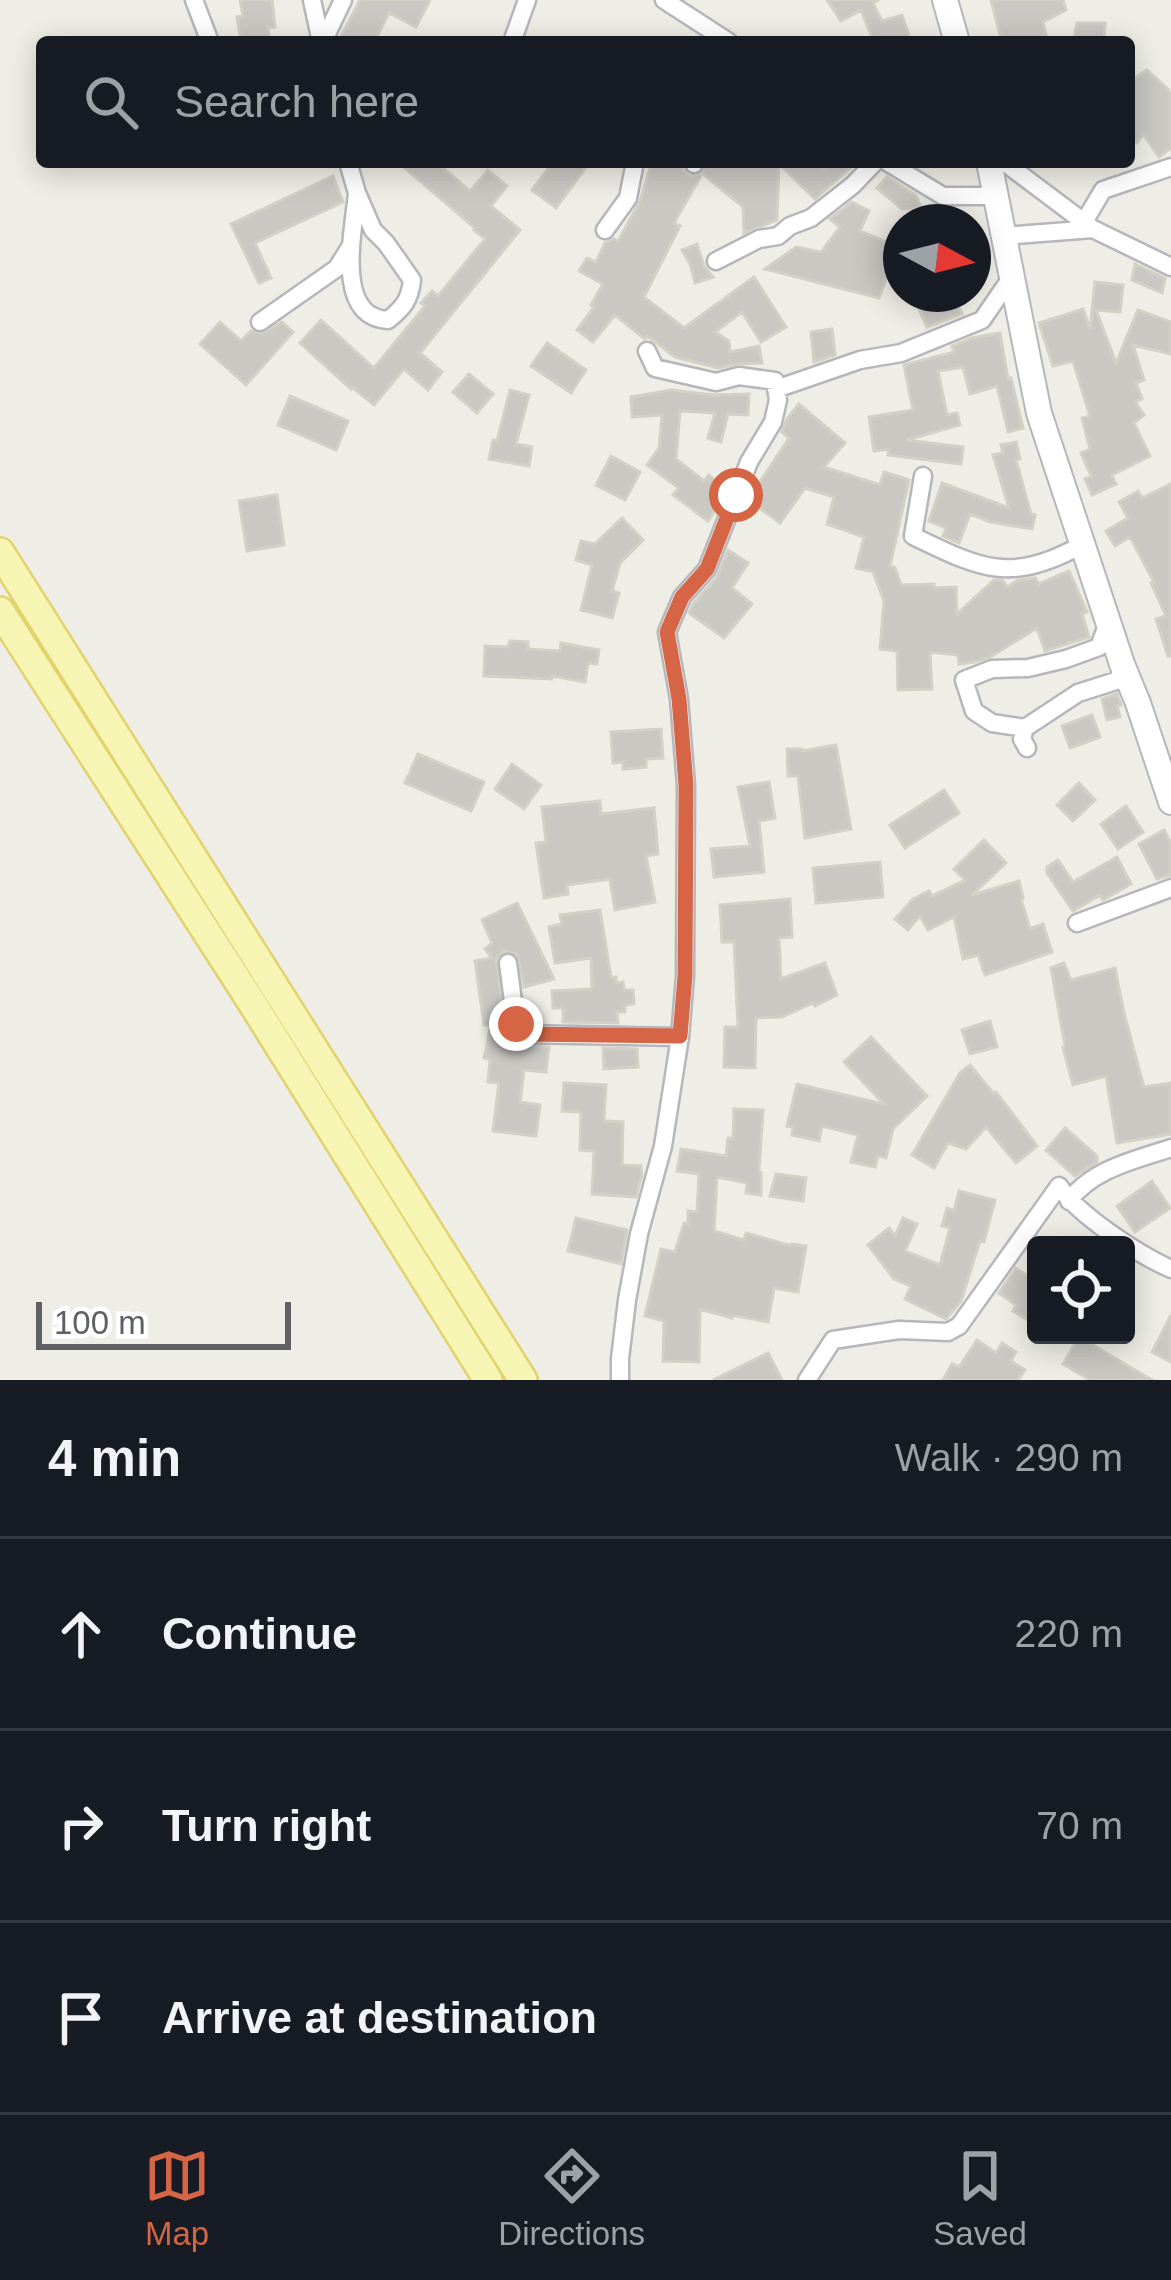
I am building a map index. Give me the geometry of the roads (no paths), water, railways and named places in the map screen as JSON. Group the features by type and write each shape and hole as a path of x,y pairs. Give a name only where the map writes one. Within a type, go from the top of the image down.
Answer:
{"main road":[{"path":"945,0 955,36"},
{"path":"990,168 1039,413 1171,802"},
{"path":"0,552 523,1380"},
{"path":"0,611 488,1380"}],"street":[{"path":"194,0 208,36"},
{"path":"312,0 321,36"},
{"path":"325,36 343,0"},
{"path":"514,36 527,0"},
{"path":"664,0 708,36"},
{"path":"1088,225 1103,190 1171,166"},
{"path":"350,168 373,230 412,280 404,308 388,320 375,320 364,313 350,283 357,193"},
{"path":"605,230 628,198 634,168"},
{"path":"716,261 811,218 869,168"},
{"path":"896,168 943,196 996,196"},
{"path":"1012,168 1088,225 1171,267"},
{"path":"1003,236 1088,225"},
{"path":"260,322 337,268 352,243"},
{"path":"776,388 860,360 901,353 982,320 1013,274"},
{"path":"620,1380 627,1300 663,1146 680,1036 686,939 686,785 679,699 667,632 682,597 707,569 749,462 773,422 778,400 775,381 739,376 716,382 655,368 646,352"},
{"path":"923,476 914,536 961,559 991,569 1052,561 1076,548 1079,533"},
{"path":"1025,728 992,723 974,711 964,680 992,669 1047,664 1100,646 1108,620"},
{"path":"1027,748 1022,739 1025,728 1078,693 1118,680 1122,664"},
{"path":"1077,923 1171,888"},
{"path":"508,963 516,1024 523,1034 680,1036"},
{"path":"1069,1202 1109,1168 1171,1148"},
{"path":"807,1380 833,1340 899,1330 948,1332 959,1326 1059,1186 1069,1202 1150,1260 1171,1269"}]}
